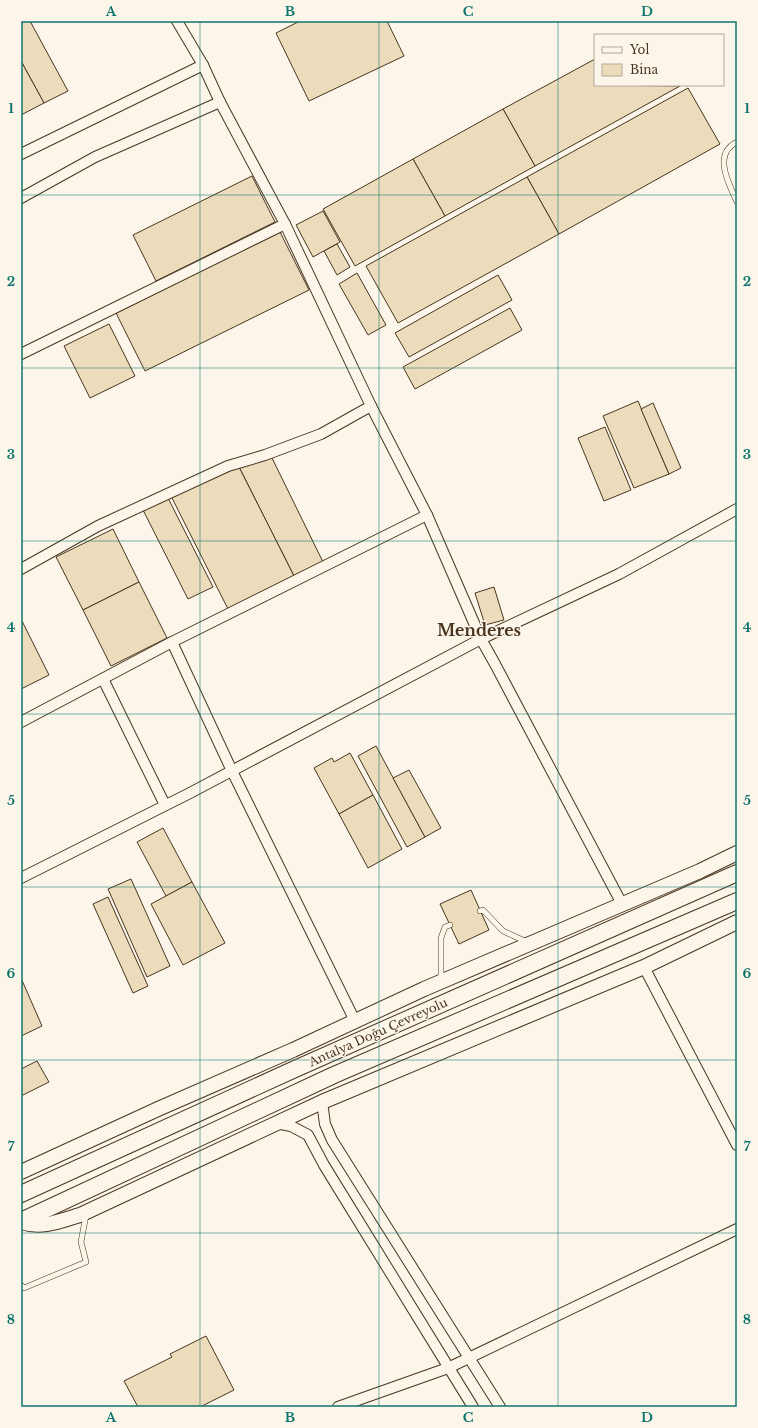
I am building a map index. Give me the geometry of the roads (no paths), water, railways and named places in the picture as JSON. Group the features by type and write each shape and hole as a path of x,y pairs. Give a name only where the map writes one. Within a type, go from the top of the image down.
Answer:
{"main road":[{"name":"Antalya Doğu Çevreyolu","path":"21,1194 302,1066 737,873"},
{"name":"Antalya Doğu Çevreyolu","path":"21,1221 334,1075 737,901"}],"street":[{"path":"177,21 203,65 220,102 285,224 371,406 426,515 481,639 622,904"},
{"path":"21,154 203,65"},
{"path":"21,198 95,157 220,102"},
{"path":"21,354 285,224"},
{"path":"21,569 105,523 228,466 265,455 321,434 371,406"},
{"path":"21,878 232,771 481,639 619,574 737,509"},
{"path":"21,722 172,642 426,515"},
{"path":"172,642 232,771 355,1021"},
{"path":"103,679 165,805"},
{"path":"21,1172 441,981 700,871 737,853"},
{"path":"21,1221 32,1226 48,1225 86,1212 322,1102 644,967 737,922"},
{"path":"644,967 737,1145"},
{"path":"322,1102 325,1124 332,1140 500,1407"},
{"path":"276,1123 292,1126 308,1135 324,1165 473,1407"},
{"path":"338,1407 448,1368 737,1229"}],"lane":[{"path":"737,142 727,150 724,168 725,174 737,202"},
{"path":"480,911 483,910 503,931 530,944"},
{"path":"441,981 441,938 445,927 450,925"},
{"path":"21,1285 24,1288 86,1262 80,1242 86,1212"}],"district":[{"name":"Menderes","path":"479,630"}]}
